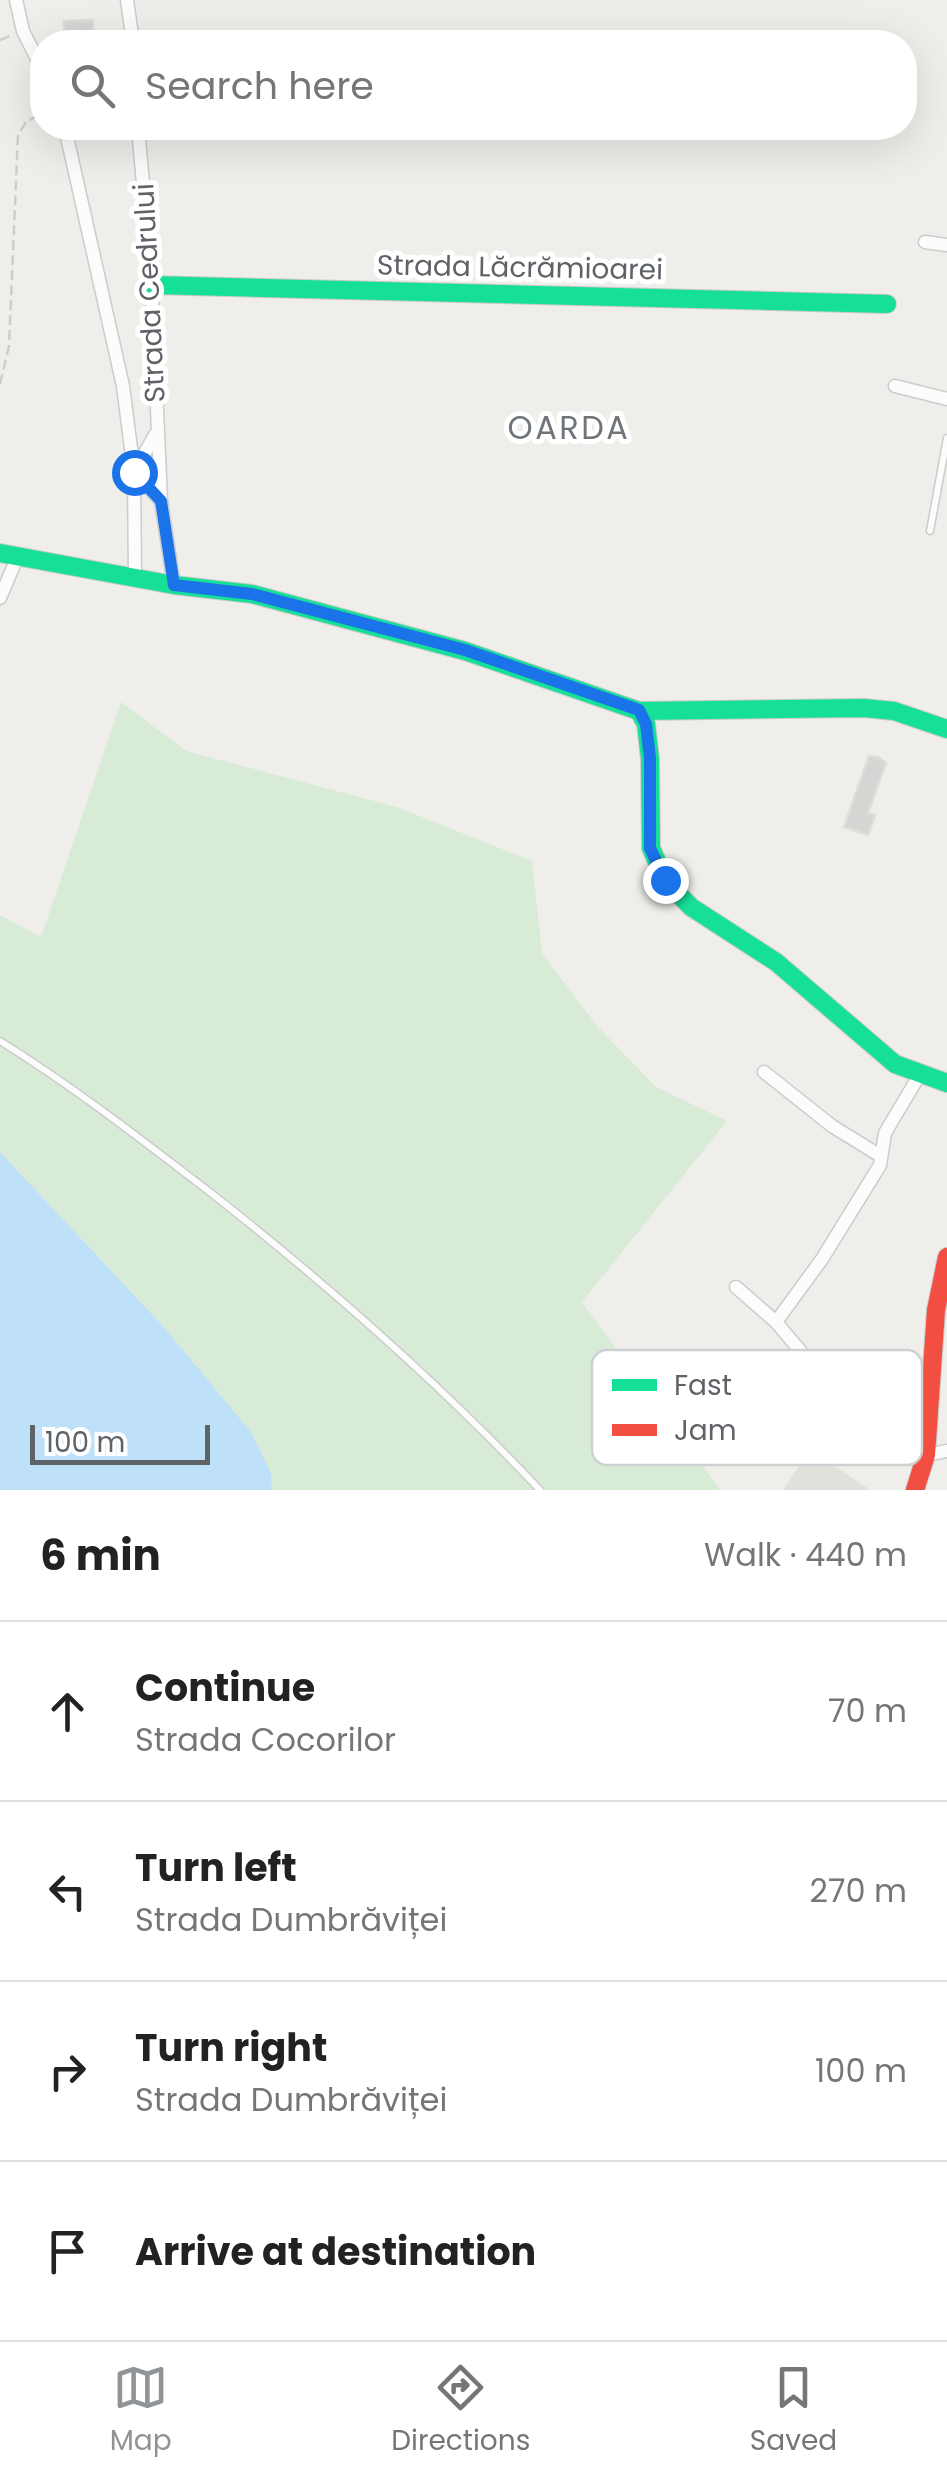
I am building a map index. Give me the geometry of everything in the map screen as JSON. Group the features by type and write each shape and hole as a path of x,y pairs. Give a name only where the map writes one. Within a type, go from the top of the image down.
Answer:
{"main road":[{"name":"Strada Lăcrămioarei","path":"152,285 887,304"},
{"path":"8,556 174,585 252,594 465,650 639,710 864,708 894,711 947,729"},
{"path":"639,710 646,724 650,758 650,848 665,880 691,907 776,962 895,1064 947,1083"},
{"path":"915,1490 930,1430 936,1310 947,1257"}],"street":[{"path":"16,0 30,45"},
{"path":"127,0 131,30"},
{"path":"68,140 123,386 134,472 136,578"},
{"name":"Strada Cedrului","path":"134,472 156,433 152,285 139,140"},
{"path":"925,242 947,245"},
{"path":"895,386 947,399"},
{"path":"156,433 161,501 174,585"},
{"path":"134,472 161,501"},
{"path":"0,598 8,556"},
{"path":"764,1072 832,1126 879,1155"},
{"path":"776,1322 880,1165 885,1133 920,1074"},
{"path":"736,1287 776,1322 800,1350"},
{"path":"922,1426 930,1430"},
{"path":"926,1455 947,1451"}],"lane":[{"path":"930,531 947,438"},
{"path":"0,1041 110,1115 336,1293 487,1434 540,1490"}],"path":[{"path":"0,384 8,346 18,135 30,120"}],"shaded area":[{"path":"800,1465 832,1465 870,1490 783,1490"}],"green space":[{"path":"121,702 186,751 397,807 532,861 542,953 598,1027 656,1087 727,1121 582,1302 617,1350 592,1350 592,1465 702,1465 720,1490 272,1490 271,1473 163,1326 0,1152 0,915 41,937"}],"water":[{"path":"0,1152 163,1326 251,1432 271,1473 272,1490 0,1490"}],"building":[{"path":"93,20 93,30 64,30 64,21"},
{"path":"869,756 886,763 868,813 875,815 868,835 844,827"}],"traffic: fast":[{"path":"152,285 887,304"},
{"path":"0,553 174,585 252,594 465,651 639,711 864,708 894,711 947,729"},
{"path":"639,711 646,724 650,759 651,848 665,880 691,907 776,962 895,1064 947,1083"}],"traffic: jam":[{"path":"915,1490 926,1455 936,1310 947,1257"}],"district":[{"name":"OARDA","path":"569,428"}],"route":[{"path":"134,472 161,501 174,585 252,594 465,650 639,710 646,724 650,758 650,848 665,880"}]}
